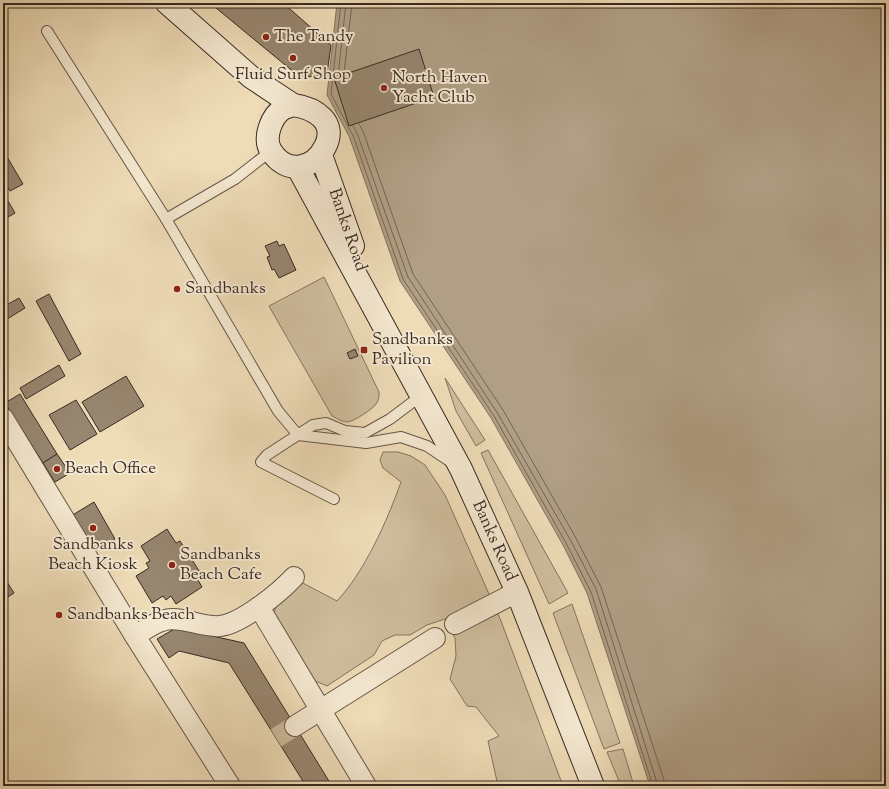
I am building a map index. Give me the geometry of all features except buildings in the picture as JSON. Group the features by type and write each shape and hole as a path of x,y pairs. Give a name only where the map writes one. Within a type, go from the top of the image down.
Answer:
{"main road":[{"path":"167,3 251,77 285,110"},
{"path":"304,106 317,112 324,120 328,130 327,143 321,155 311,164 298,168 289,165 278,160 271,150 268,139 270,125 285,110 304,106"},
{"name":"Banks Road","path":"321,155 372,306"},
{"name":"Banks Road","path":"298,168 461,468 517,592 593,786"}],"street":[{"path":"3,418 135,636 230,786"},
{"path":"135,636 162,620 173,619 219,626 232,623 259,607 286,586 294,577"},
{"path":"455,624 517,592"},
{"path":"259,607 366,786"},
{"path":"295,726 319,709 435,638"}],"lane":[{"path":"47,31 166,220 278,412 298,435 366,443 401,437 427,446 461,468"},
{"path":"166,220 235,179 271,150"},
{"path":"334,499 261,462 267,455 314,425 326,423 345,431 365,433 390,419 422,395"}],"shaded area":[{"path":"324,277 379,392 378,400 374,406 358,418 347,422 341,421 332,416 269,306"},
{"path":"445,378 485,440 476,446 456,411"},
{"path":"488,450 568,593 549,604 481,453"},
{"path":"383,452 398,452 411,456 425,465 445,495 501,621 563,786 498,786 488,741 499,736 476,707 467,706 450,679 456,656 455,638 445,619 427,625 410,635 395,635 382,641 374,655 327,686 311,679 272,621 278,599 299,581 337,601 357,575 382,529 401,482 383,468 380,460"},
{"path":"572,604 620,743 604,749 553,613"},
{"path":"623,749 634,786 621,786 607,752"}],"water":[{"path":"337,3 886,3 886,786 650,786 587,593 563,545 491,418 400,281 349,136 327,95"}],"tunnel":[{"path":"276,738 295,726"}],"place":[{"name":"The Tandy","path":"266,37"},
{"name":"Fluid Surf Shop","path":"293,58"},
{"name":"North Haven Yacht Club","path":"384,88"},
{"name":"Sandbanks","path":"177,289"},
{"name":"Sandbanks Pavilion","path":"364,350"},
{"name":"Beach Office","path":"57,469"},
{"name":"Sandbanks Beach Kiosk","path":"93,528"},
{"name":"Sandbanks Beach Cafe","path":"172,565"},
{"name":"Sandbanks Beach","path":"59,615"}]}
